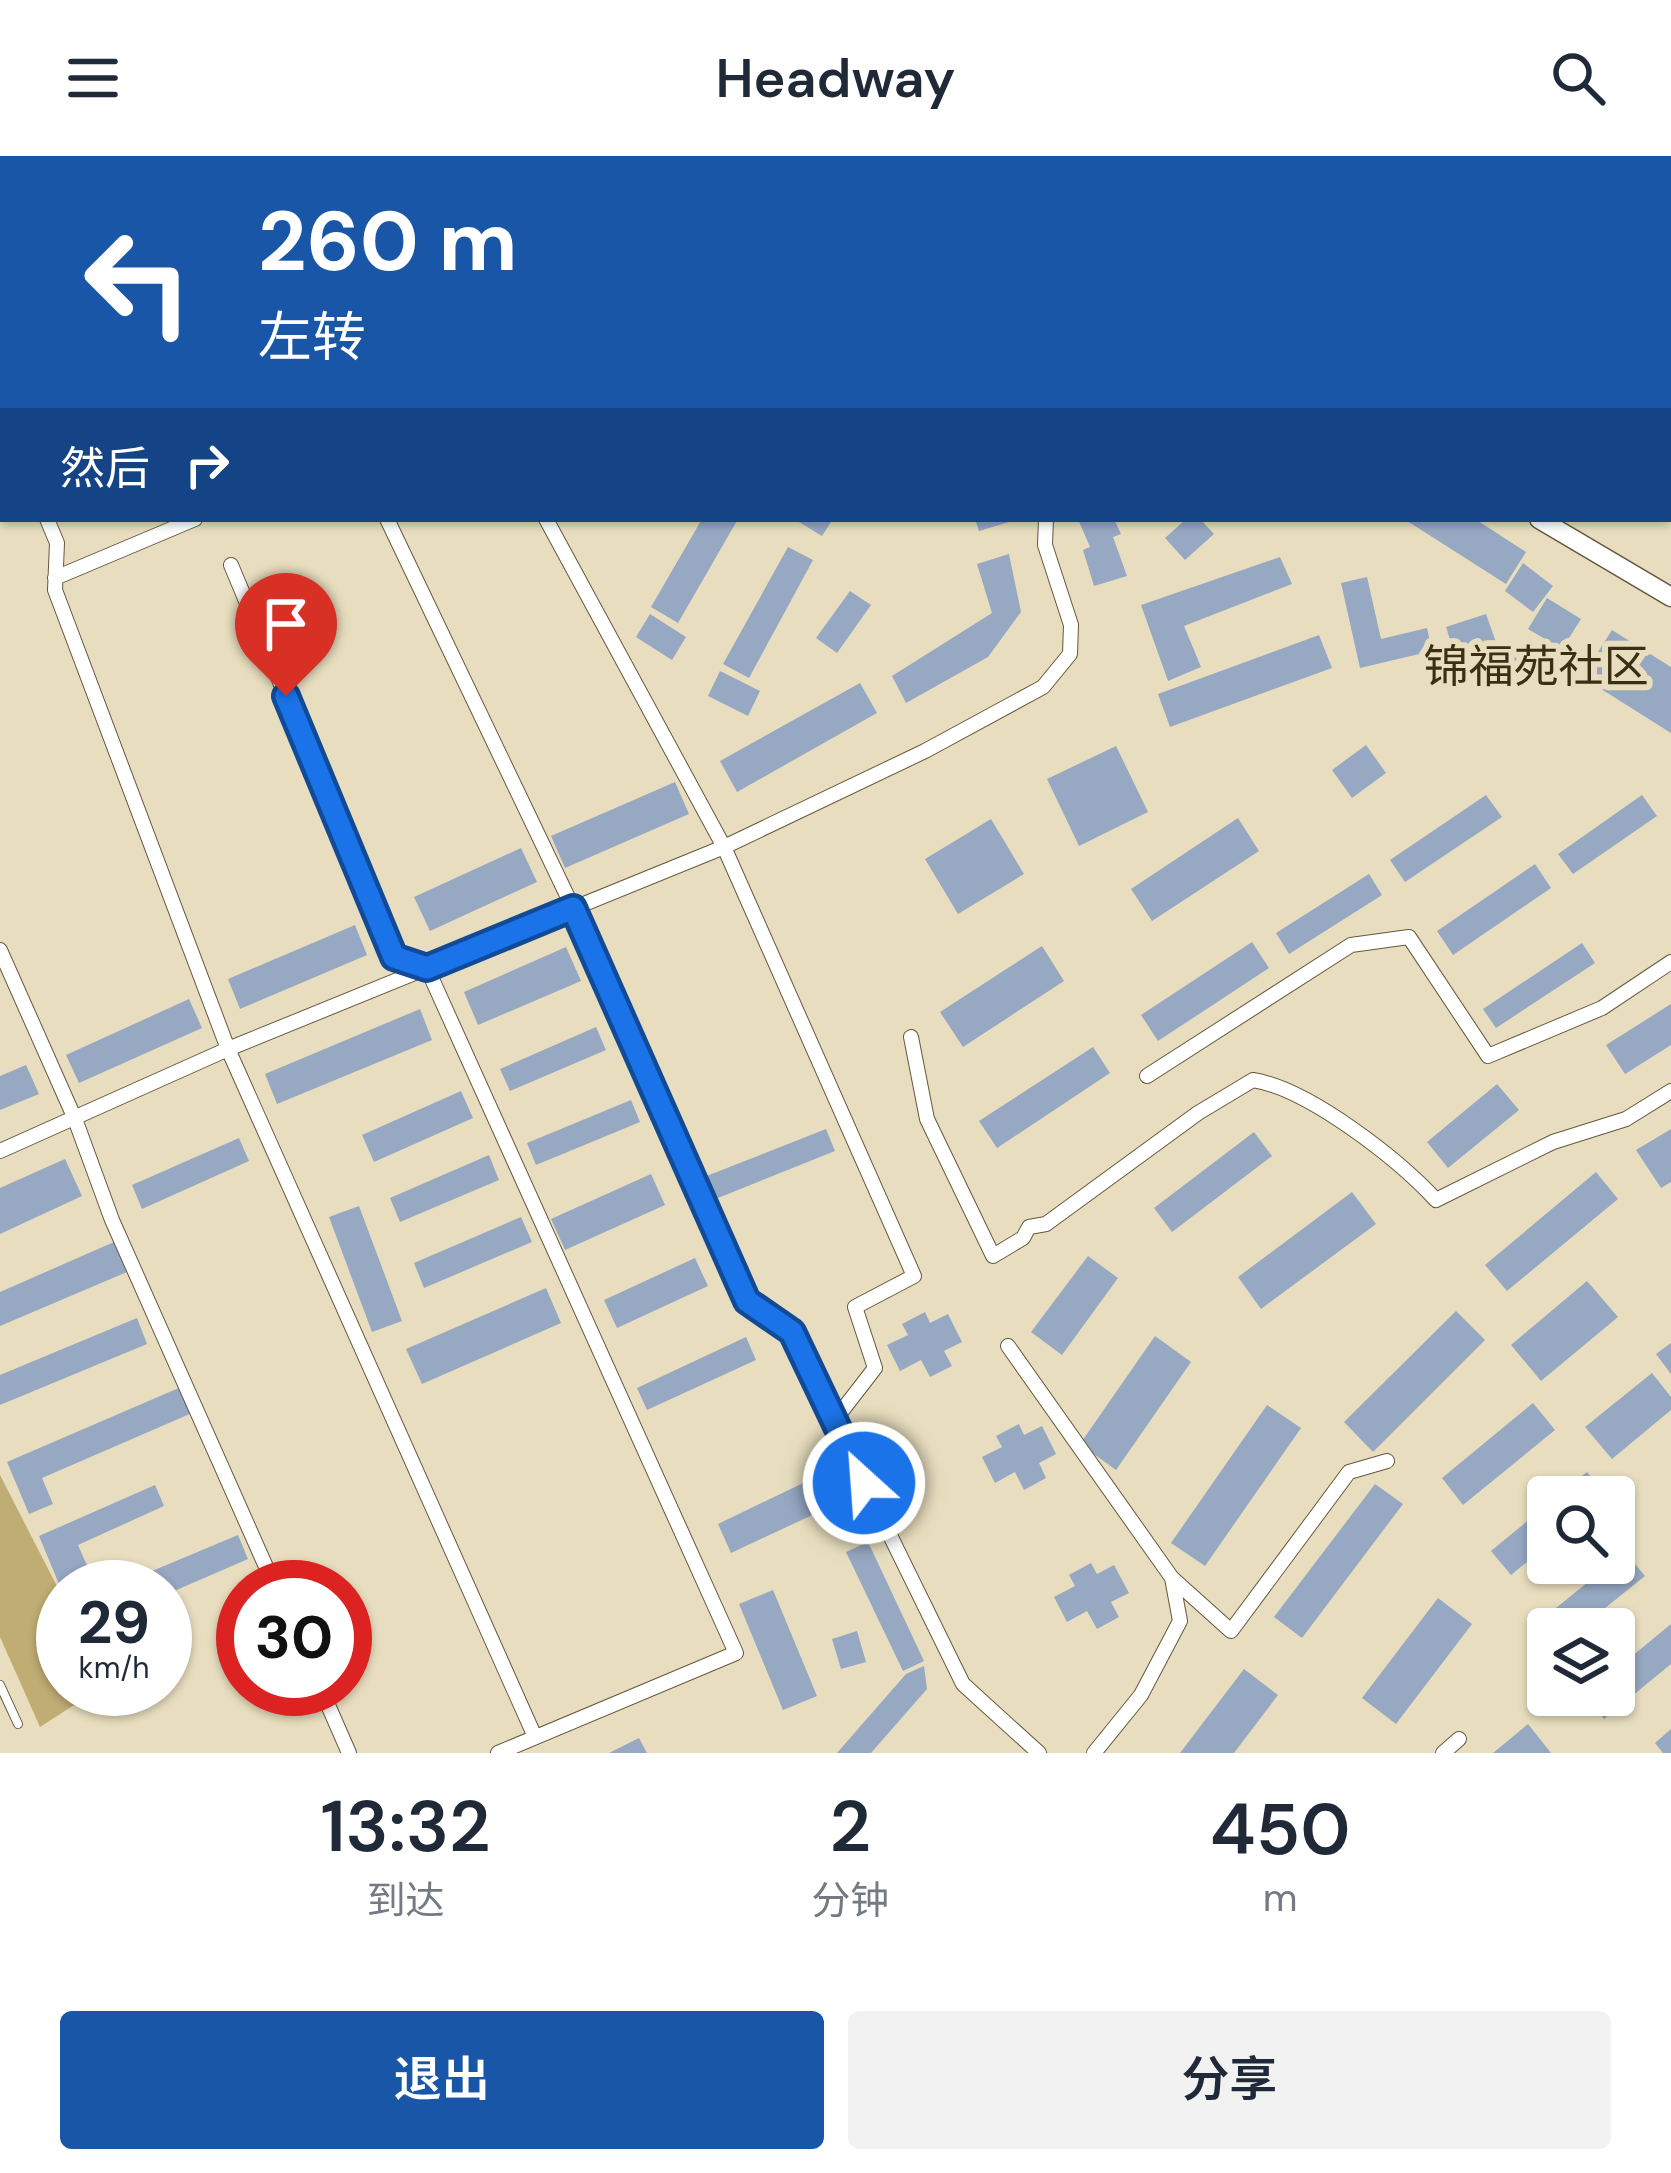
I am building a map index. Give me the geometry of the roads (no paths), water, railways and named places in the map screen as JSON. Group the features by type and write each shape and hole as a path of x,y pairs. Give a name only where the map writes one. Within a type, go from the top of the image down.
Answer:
{"street":[{"path":"48,522 57,543 55,590 228,1049 535,1737"},
{"path":"56,578 188,522"},
{"path":"388,522 573,908 747,1301 792,1332 963,1684 1032,1751"},
{"path":"548,522 724,847 914,1276 855,1307 874,1368 834,1421"},
{"path":"0,1151 228,1049 724,847 925,751 1043,687 1070,654 1071,625 1045,545 1046,522"},
{"path":"1544,522 1671,598"},
{"path":"231,565 394,957 427,968 736,1653 498,1753"},
{"path":"1147,1076 1351,945 1409,937 1488,1056 1602,1008 1671,962"},
{"path":"0,950 75,1119 112,1220 263,1560"},
{"path":"911,1037 928,1119 994,1256 1023,1238 1029,1227 1046,1224 1198,1113 1253,1080 1272,1083 1340,1123 1388,1155 1436,1200 1552,1142 1626,1119 1671,1090"},
{"path":"1008,1346 1172,1578 1231,1630 1349,1472 1387,1461"},
{"path":"1094,1753 1141,1695 1180,1621 1172,1578"},
{"path":"333,1716 349,1753"},
{"path":"1443,1753 1459,1739"}],"lane":[{"path":"0,1685 18,1724"}],"district":[{"name":"锦福苑社区","path":"1536,666"}]}
